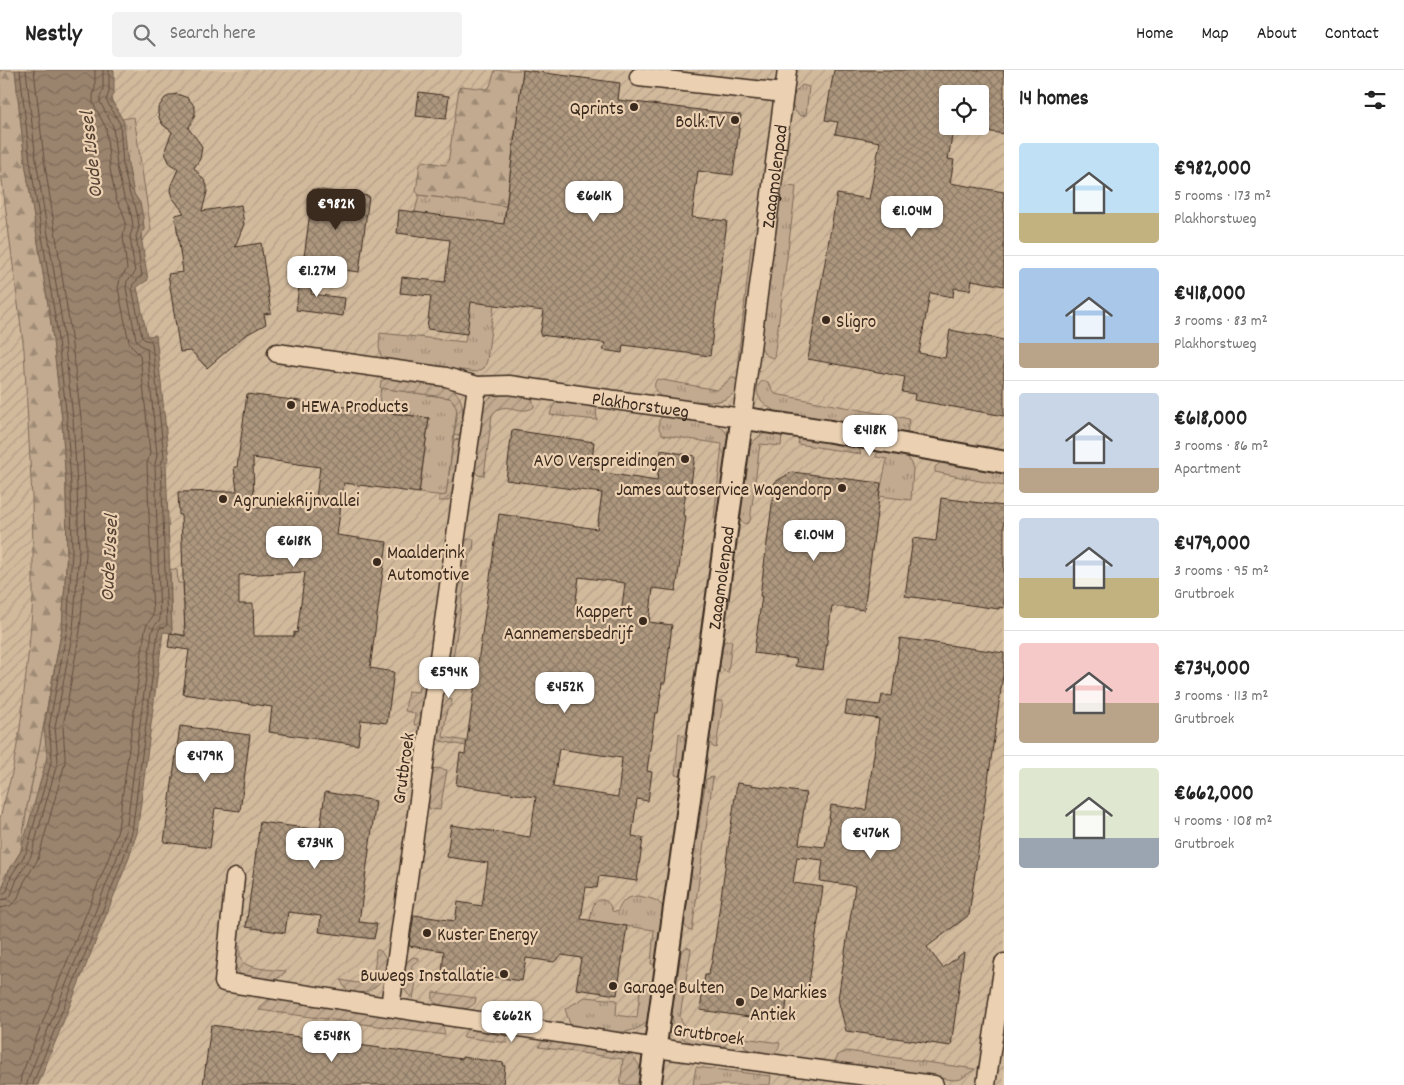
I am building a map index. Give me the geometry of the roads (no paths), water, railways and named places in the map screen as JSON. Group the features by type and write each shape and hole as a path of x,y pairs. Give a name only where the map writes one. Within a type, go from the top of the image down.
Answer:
{"street":[{"name":"Zaagmolenpad","path":"650,1085 742,418 787,70"},
{"path":"639,77 784,93"},
{"name":"Plakhorstweg","path":"277,353 446,377 476,386 509,385 742,418 1004,462"},
{"name":"Grutbroek","path":"390,1007 476,386"},
{"name":"Grutbroek","path":"235,878 224,982 656,1048 934,1085"},
{"path":"986,1085 1004,963"}],"water":[{"name":"Oude IJssel","path":"15,70 114,70 114,94 111,99 124,122 128,165 134,194 140,203 143,217 144,229 141,236 148,280 137,287 147,336 156,335 169,460 166,463 172,633 163,632 137,833 127,863 38,1085 0,1085 0,896 7,874 21,851 47,758 44,727 62,629 67,552 66,487 62,419 51,323 25,162"}],"place":[{"name":"Qprints","path":"634,107"},
{"name":"Bolk.TV","path":"735,120"},
{"name":"Sligro","path":"826,320"},
{"name":"HEWA Products","path":"291,405"},
{"name":"AVO Verspreidingen","path":"685,459"},
{"name":"James autoservice Wagendorp","path":"842,488"},
{"name":"AgruniekRijnvallei","path":"223,499"},
{"name":"Maalderink Automotive","path":"377,562"},
{"name":"Kappert Aannemersbedrijf","path":"643,621"},
{"name":"Kuster Energy","path":"427,933"},
{"name":"Buwegs Installatie","path":"504,974"},
{"name":"Garage Bulten","path":"613,986"},
{"name":"De Markies Antiek","path":"740,1002"}]}
